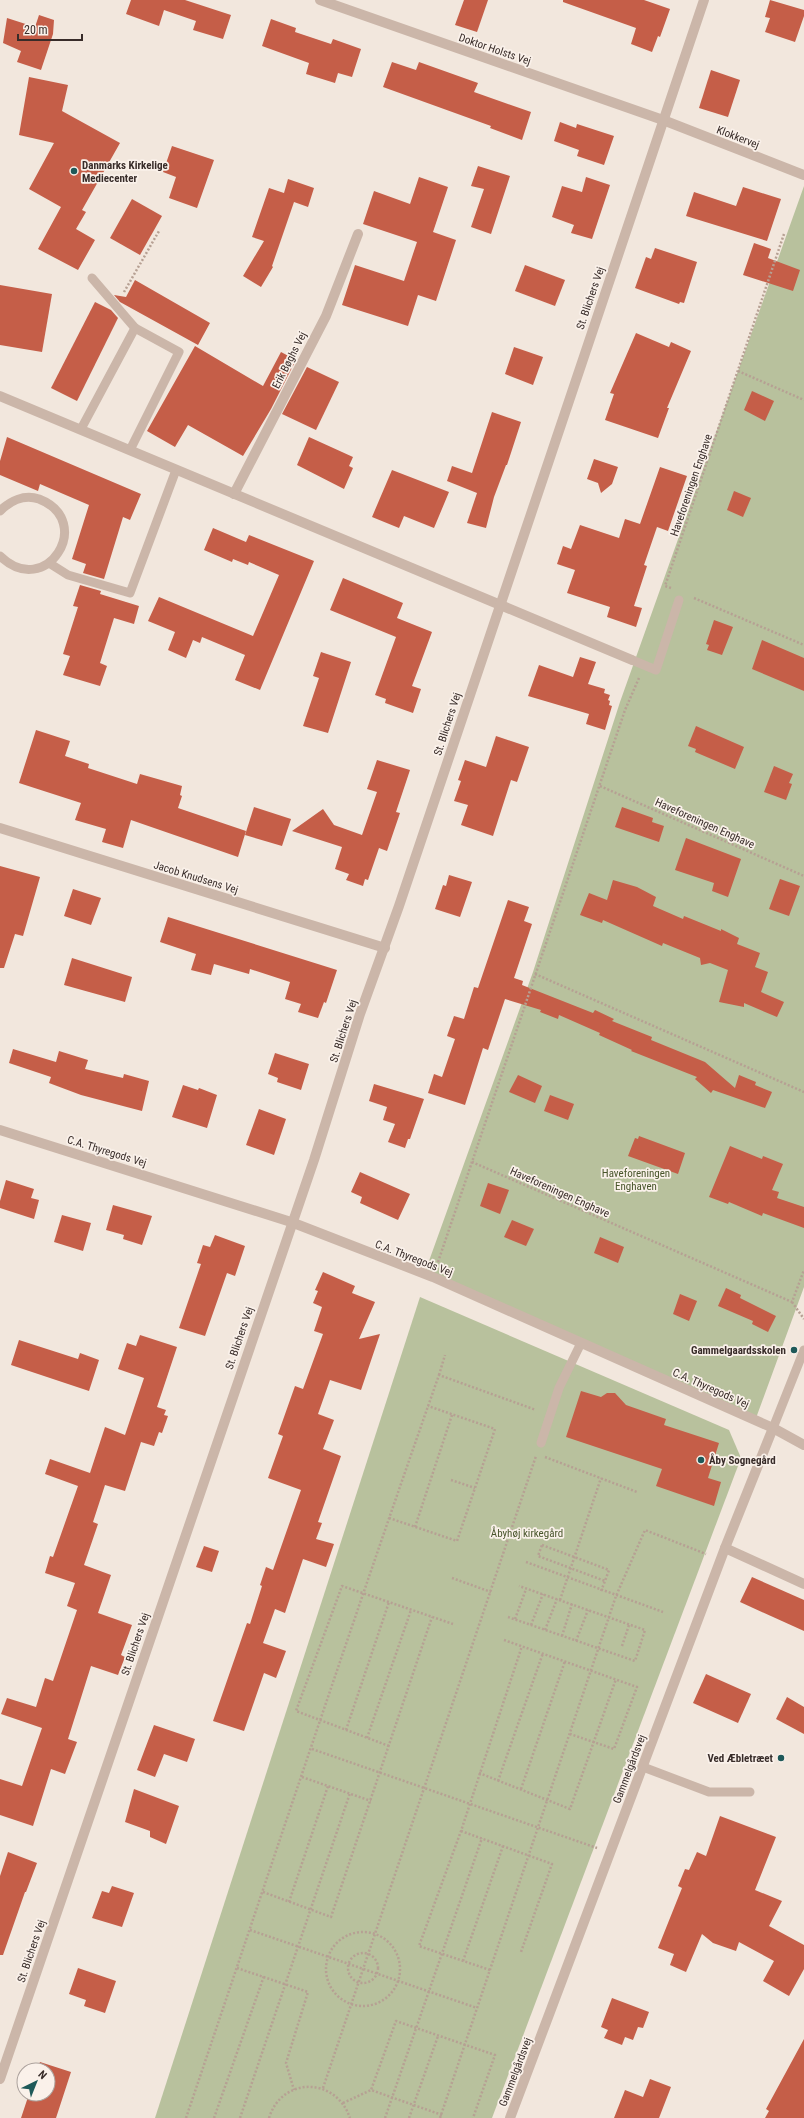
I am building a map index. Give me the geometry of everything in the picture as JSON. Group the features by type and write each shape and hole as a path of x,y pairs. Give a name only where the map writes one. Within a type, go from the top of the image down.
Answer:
{"street":[{"name":"Doktor Holsts Vej","path":"320,0 663,120"},
{"name":"St. Blichers Vej","path":"0,2079 316,1152 360,1014 384,948 704,0"},
{"name":"Klokkervej","path":"663,120 804,176"},
{"name":"Erik Bøghs Vej","path":"234,494 326,316 358,234"},
{"path":"0,396 632,660"},
{"name":"Jacob Knudsens Vej","path":"0,828 384,948"},
{"name":"C.A. Thyregods Vej","path":"0,1130 291,1222 433,1277 773,1428 804,1446"},
{"name":"Gammelgårdsvej","path":"510,2118 725,1548 773,1428"},
{"path":"725,1548 804,1584"}],"lane":[{"path":"92,278 135,328 179,352 130,450"},
{"path":"81,429 135,328"},
{"path":"49,563 68,575 130,593 176,470"},
{"path":"0,512 7,504 20,498 34,498 48,503 58,512 64,525 64,540 59,554 49,563 37,569 22,569 9,564 0,556"},
{"path":"632,660 656,670 681,597"},
{"path":"541,1443 559,1388 581,1343"},
{"path":"773,1428 804,1350"},
{"path":"643,1767 709,1792 750,1792"}],"path":[{"path":"116,305 159,231"},
{"name":"Haveforeningen Enghave","path":"784,234 665,586 681,597 804,644"},
{"path":"738,371 804,400"},
{"path":"433,1277 625,710 644,665"},
{"name":"Haveforeningen Enghave","path":"600,786 804,876"},
{"path":"535,974 804,1092"},
{"name":"Haveforeningen Enghave","path":"472,1162 792,1302"},
{"path":"804,1270 792,1302 804,1319"},
{"path":"186,2118 312,1749 363,1592 428,1406 440,1376 445,1355"},
{"path":"440,1376 550,1415"},
{"path":"389,1518 457,1541 494,1429 428,1406"},
{"path":"415,1527 452,1415"},
{"path":"323,2088 537,1455 637,1492"},
{"path":"545,1630 567,1578 601,1478"},
{"path":"451,1480 475,1488"},
{"path":"371,2090 441,2116 537,1827 610,1618 616,1596 645,1530 721,1560"},
{"path":"600,1591 604,1581 608,1570 542,1545 538,1556 604,1581"},
{"path":"526,1562 600,1591 663,1612"},
{"path":"452,1578 491,1592"},
{"path":"389,1746 296,1711 342,1586 454,1624"},
{"path":"508,1617 635,1661 645,1630 519,1586"},
{"path":"515,1620 526,1589"},
{"path":"531,1625 543,1594"},
{"path":"346,1730 389,1602"},
{"path":"562,1636 572,1604"},
{"path":"367,1738 411,1610"},
{"path":"576,1641 588,1610"},
{"path":"263,1892 331,1917 432,1617"},
{"path":"622,1646 629,1624"},
{"path":"504,1640 637,1687 614,1749 570,1734"},
{"path":"490,1970 419,1946 461,1831 522,1646"},
{"path":"498,1781 543,1653"},
{"path":"521,1789 565,1661"},
{"path":"479,1773 570,1809 616,1679"},
{"path":"312,1749 610,1853"},
{"path":"302,1777 371,1801"},
{"path":"289,1902 328,1786"},
{"path":"240,2118 350,1793"},
{"path":"461,1831 528,1854 552,1864 521,1952"},
{"path":"386,2118 441,1953 482,1838"},
{"path":"463,1961 503,1846"},
{"path":"250,1930 477,2008"},
{"path":"365,1931 375,1933 392,1945 398,1955 401,1965 398,1981 390,1994 382,2001 372,2005 362,2006 351,2004 334,1992 328,1983 326,1972 328,1957 336,1943 344,1936 365,1931"},
{"path":"361,1953 368,1954 378,1963 377,1973 372,1981 365,1984 358,1983 349,1973 349,1964 355,1956 361,1953"},
{"path":"237,1968 308,1992 286,2063 294,2090"},
{"path":"214,2118 264,1976"},
{"path":"343,2103 371,2090 396,2021 465,2046 495,2055 473,2118"},
{"path":"410,2118 438,2036"},
{"path":"269,2118 271,2112 281,2098 294,2090 308,2086 323,2088 336,2096 343,2103 350,2118"}],"green space":[{"name":"Haveforeningen Enghaven","path":"804,186 804,1287 756,1418 425,1272 533,972 620,702"},
{"name":"Åbyhøj kirkegård","path":"420,1297 729,1430 741,1458 492,2118 155,2118"}],"building":[{"path":"131,0 185,0 231,15 223,39 193,30 196,21 164,10 159,26 126,14"},
{"path":"464,0 488,0 477,32 455,25"},
{"path":"563,0 644,0 670,9 660,37 658,36 652,52 631,44 636,28 563,2"},
{"path":"770,0 804,10 804,16 795,42 765,32 770,18 765,17"},
{"path":"39,15 54,20 53,34 41,70 17,62 21,51 3,43 7,18 35,27"},
{"path":"271,19 296,28 295,32 331,44 333,39 361,49 352,77 338,73 335,83 306,74 309,63 262,46"},
{"path":"392,62 416,70 419,62 478,83 474,92 531,112 522,140 490,128 491,126 383,87"},
{"path":"711,70 740,80 728,117 699,108"},
{"path":"29,77 68,85 62,111 120,143 82,210 86,212 76,229 95,240 78,270 38,249 61,207 29,189 54,143 19,135"},
{"path":"560,122 576,128 577,124 614,136 604,165 577,156 579,150 554,141"},
{"path":"172,146 214,160 197,208 169,198 176,177 163,172"},
{"path":"478,166 510,176 491,234 471,227 484,189 471,186"},
{"path":"419,177 448,187 433,232 456,240 436,301 418,295 408,326 342,305 355,265 404,281 417,242 363,224 374,191 410,204"},
{"path":"586,177 610,185 592,239 571,233 574,225 552,217 562,186 582,192"},
{"path":"288,179 314,188 308,207 294,202 272,266 273,267 261,287 243,276 264,241 252,237 269,188 284,193"},
{"path":"743,187 781,199 767,241 686,216 694,192 736,206"},
{"path":"132,199 162,216 140,255 110,238"},
{"path":"754,243 771,249 768,258 800,270 793,291 743,275"},
{"path":"655,248 697,262 684,303 680,302 679,304 635,288 646,257 651,259"},
{"path":"525,265 565,280 555,306 515,291"},
{"path":"135,280 210,323 198,345 120,302 114,295 126,297"},
{"path":"0,285 52,294 42,352 0,345"},
{"path":"95,302 111,310 118,318 77,401 51,388"},
{"path":"636,333 669,347 671,342 691,351 667,408 669,408 658,438 605,420 614,394 610,393"},
{"path":"195,346 263,386 281,352 296,360 271,409 243,456 188,425 175,447 147,431"},
{"path":"514,347 543,357 533,385 505,374"},
{"path":"307,367 339,382 316,430 282,414"},
{"path":"752,391 774,401 765,421 744,410"},
{"path":"492,412 521,422 507,465 494,497 486,528 467,523 477,493 447,481 452,466 472,473"},
{"path":"7,437 141,494 130,520 123,517 104,579 83,573 86,564 72,559 89,505 40,484 38,491 0,475 0,461"},
{"path":"309,437 353,457 349,466 353,468 344,489 297,465"},
{"path":"594,459 618,467 612,484 601,493 598,483 587,479"},
{"path":"660,467 687,476 668,531 657,527 644,565 647,566 634,606 642,608 636,627 607,617 610,607 567,593 575,570 557,564 563,546 571,549 580,525 619,538 625,519 640,524"},
{"path":"392,470 449,492 434,528 404,516 399,528 372,517"},
{"path":"734,491 751,498 743,517 727,510"},
{"path":"213,528 246,542 249,535 314,561 260,690 235,680 245,655 202,637 200,643 193,640 186,658 168,650 175,632 148,621 159,597 253,636 279,575 249,562 248,565 233,559 232,562 204,550"},
{"path":"343,578 403,603 397,618 432,632 412,686 421,689 413,713 385,703 386,699 375,695 396,637 330,610"},
{"path":"80,585 101,591 100,594 139,606 134,624 114,618 100,663 107,666 100,686 63,675 70,656 63,654 78,607 73,606"},
{"path":"714,620 733,627 722,655 707,650 709,645 706,644"},
{"path":"762,640 804,658 804,691 752,669"},
{"path":"321,652 351,662 328,733 303,726 319,678 313,676"},
{"path":"580,657 596,662 588,684 605,689 604,693 610,695 608,700 610,701 609,705 612,706 605,730 586,724 589,714 528,696 539,665 573,677"},
{"path":"696,726 744,747 735,769 695,752 696,749 688,746"},
{"path":"36,730 70,741 65,756 89,764 88,768 137,784 140,774 182,786 180,795 182,796 178,808 246,831 238,857 131,820 123,848 102,842 106,829 75,820 81,803 19,783"},
{"path":"496,736 529,747 517,782 511,780 493,836 461,825 468,805 454,801 461,781 458,780 465,760 486,767"},
{"path":"377,760 410,770 396,812 400,813 387,851 379,848 368,880 365,879 363,886 346,880 349,874 335,869 342,847 292,831 323,809 334,825 362,835 377,792 367,789"},
{"path":"774,766 793,774 789,783 792,784 786,800 764,792"},
{"path":"254,807 291,819 282,846 245,835"},
{"path":"622,807 653,818 652,822 664,826 659,842 615,827"},
{"path":"686,838 741,859 728,897 712,891 714,883 675,870"},
{"path":"0,866 40,877 23,936 15,934 4,968 0,968"},
{"path":"449,875 472,882 460,917 435,909 443,885 446,886"},
{"path":"780,879 800,886 789,916 769,909"},
{"path":"613,880 637,887 656,897 653,906 683,919 684,916 721,931 721,929 739,938 737,944 760,953 755,967 768,972 761,992 784,1002 777,1017 744,1003 744,1007 719,1002 728,970 710,963 701,965 700,958 663,943 662,946 603,920 602,923 580,915 589,893 607,900"},
{"path":"73,889 101,898 91,925 64,916"},
{"path":"508,900 529,907 524,921 532,924 514,978 523,981 522,985 593,1013 595,1010 614,1019 612,1021 652,1037 651,1040 705,1062 735,1088 739,1075 756,1082 755,1085 772,1092 765,1108 713,1090 711,1093 695,1079 697,1077 631,1051 632,1050 599,1035 600,1033 559,1015 558,1019 540,1012 541,1010 505,999 488,1050 483,1048 465,1105 428,1093 434,1074 442,1077 455,1039 447,1036 454,1016 464,1019 474,987 478,988"},
{"path":"168,917 337,970 326,1003 324,1002 318,1018 298,1012 301,1004 285,999 290,982 250,969 249,974 214,964 211,975 191,970 196,954 160,942"},
{"path":"72,958 132,977 125,1002 64,985"},
{"path":"13,1049 56,1062 59,1051 88,1060 85,1069 123,1078 124,1074 149,1081 142,1111 81,1095 49,1083 51,1077 9,1063"},
{"path":"275,1053 309,1064 301,1090 277,1082 278,1078 268,1074"},
{"path":"518,1075 542,1086 535,1103 509,1092"},
{"path":"374,1084 424,1099 410,1139 408,1139 405,1148 388,1142 395,1124 383,1120 387,1107 369,1101"},
{"path":"183,1085 198,1090 199,1088 217,1095 207,1128 172,1117"},
{"path":"550,1095 574,1104 568,1120 544,1111"},
{"path":"259,1109 286,1119 274,1155 246,1145"},
{"path":"639,1136 685,1153 678,1174 628,1156 635,1138 638,1139"},
{"path":"730,1146 762,1159 763,1156 783,1164 772,1190 779,1192 777,1198 804,1207 804,1228 763,1213 762,1216 729,1202 728,1204 709,1197"},
{"path":"360,1172 410,1194 398,1220 360,1203 362,1197 351,1192"},
{"path":"6,1180 34,1189 31,1198 39,1200 34,1219 0,1208 0,1201"},
{"path":"488,1183 509,1190 500,1214 480,1206"},
{"path":"113,1205 152,1216 142,1245 123,1239 124,1235 106,1230"},
{"path":"62,1215 91,1223 83,1251 54,1242"},
{"path":"512,1220 534,1229 526,1246 504,1237"},
{"path":"215,1235 245,1246 235,1276 227,1273 205,1336 179,1328 201,1264 197,1263 203,1245 210,1247"},
{"path":"600,1237 624,1247 618,1263 594,1253"},
{"path":"323,1272 355,1286 352,1293 375,1302 359,1339 380,1334 361,1390 330,1380 318,1414 334,1420 323,1449 341,1456 318,1522 322,1523 316,1539 334,1544 326,1567 303,1559 285,1613 275,1609 263,1643 286,1651 276,1678 264,1673 244,1731 213,1721 247,1623 250,1624 262,1586 260,1585 266,1567 273,1570 301,1490 268,1478 283,1436 278,1434 295,1386 303,1389 323,1334 314,1331 322,1307 313,1303 318,1291 315,1290"},
{"path":"726,1288 741,1295 740,1298 776,1316 768,1332 752,1324 753,1321 718,1306"},
{"path":"680,1294 697,1301 689,1321 673,1314"},
{"path":"140,1335 177,1347 157,1407 166,1410 164,1415 168,1416 162,1433 159,1432 154,1446 141,1442 125,1491 105,1485 93,1522 98,1524 84,1565 111,1575 98,1613 132,1625 121,1655 125,1657 118,1675 91,1666 68,1739 77,1742 65,1774 51,1769 33,1826 0,1815 0,1779 22,1786 42,1728 1,1714 7,1698 36,1707 45,1678 53,1681 77,1610 67,1606 75,1583 45,1573 50,1556 53,1557 78,1486 45,1474 50,1459 90,1473 105,1427 125,1435 144,1378 118,1369 127,1343 136,1346"},
{"path":"19,1340 78,1359 80,1353 99,1360 89,1391 11,1365"},
{"path":"581,1391 601,1397 607,1393 615,1393 626,1405 666,1419 664,1425 719,1443 708,1478 721,1482 714,1506 656,1486 662,1469 566,1437"},
{"path":"204,1546 219,1551 212,1572 196,1567"},
{"path":"752,1577 804,1600 804,1631 740,1602"},
{"path":"706,1674 751,1694 738,1723 693,1703"},
{"path":"787,1697 804,1707 804,1734 776,1719"},
{"path":"154,1725 195,1739 187,1762 164,1754 155,1777 137,1770"},
{"path":"134,1789 179,1806 166,1844 150,1837 150,1831 125,1822"},
{"path":"720,1816 776,1837 755,1890 782,1901 769,1926 804,1945 804,1969 789,1996 763,1981 774,1961 739,1942 736,1951 713,1943 702,1934 686,1972 670,1965 674,1954 658,1948 682,1888 678,1886 685,1869 689,1870 697,1852 706,1856"},
{"path":"8,1852 37,1863 25,1892 3,1955 0,1955 0,1876"},
{"path":"112,1886 134,1893 122,1927 92,1918 102,1891 109,1893"},
{"path":"78,1968 116,1981 105,2013 84,2006 86,2000 69,1994"},
{"path":"612,1998 649,2012 643,2028 638,2027 633,2040 625,2037 622,2045 604,2038 608,2030 601,2027"},
{"path":"804,2039 804,2118 765,2118 769,2111 766,2109"},
{"path":"56,2067 71,2072 56,2118 21,2118 26,2102 56,2102"},
{"path":"650,2079 671,2087 659,2118 614,2118 625,2090 643,2097"}],"place":[{"name":"Danmarks Kirkelige Mediecenter","path":"74,171"},
{"name":"Gammelgaardsskolen","path":"794,1350"},
{"name":"Åby Sognegård","path":"701,1460"},
{"name":"Ved Æbletræet","path":"781,1758"}]}
